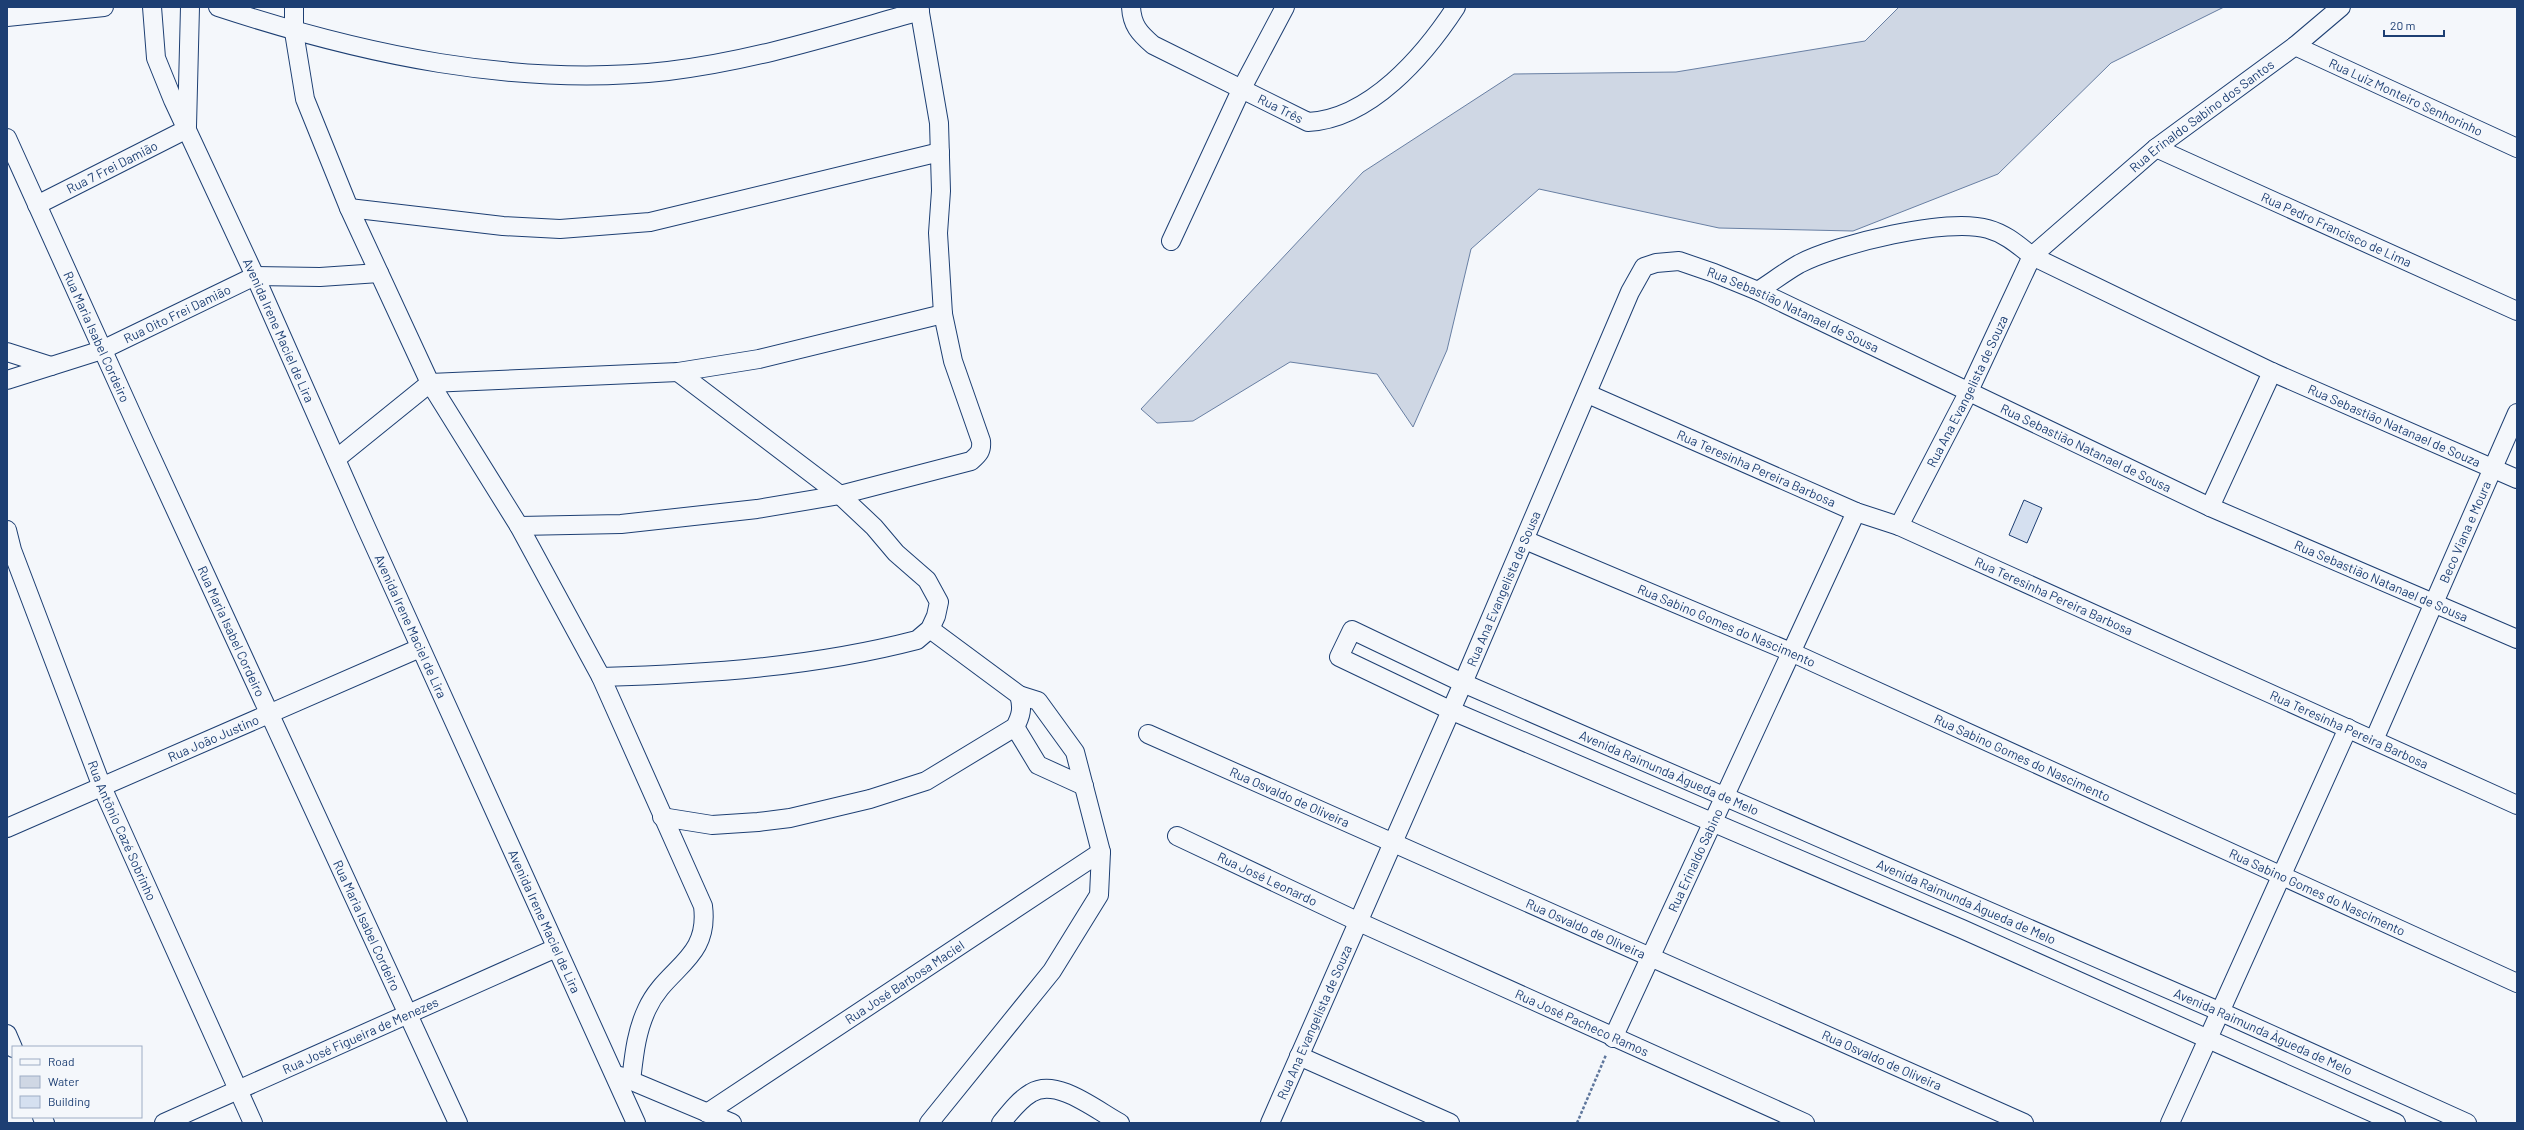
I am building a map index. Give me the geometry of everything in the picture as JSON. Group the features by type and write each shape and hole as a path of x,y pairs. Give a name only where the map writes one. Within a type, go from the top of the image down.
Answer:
{"street":[{"path":"7,17 104,7"},
{"name":"Avenida Irene Maciel de Lira","path":"152,7 156,58 255,276 420,648 636,1123"},
{"path":"187,129 190,7"},
{"path":"218,7 294,32 498,72 570,75 667,71 762,55 920,9 939,124 941,191 938,233 943,314 953,361 981,441 982,449 978,455 971,461 840,495 756,509 621,524 519,526"},
{"path":"294,7 294,32 305,99 349,208 430,383 519,526 601,677 662,817 703,906 705,920 699,945 662,984 647,1008 637,1035 631,1081"},
{"path":"1171,241 1241,90 1285,7"},
{"name":"Rua Três","path":"1131,12 1138,32 1153,45 1308,122 1328,122 1348,114 1368,103 1394,80 1437,36 1456,7"},
{"name":"Rua Erinaldo Sabino dos Santos","path":"2065,229 2156,148 2295,46 2341,7"},
{"name":"Rua Luiz Monteiro Senhorinho","path":"2295,46 2517,148"},
{"name":"Rua 7 Frei Damião","path":"37,204 187,129"},
{"name":"Rua Maria Isabel Cordeiro","path":"7,138 102,350 458,1123"},
{"name":"Rua Pedro Francisco de Lima","path":"2156,148 2517,311"},
{"path":"349,208 503,226 560,229 650,222 940,152"},
{"path":"1758,291 1800,264 1865,241 1964,224 1988,229 2008,237 2032,256 2272,372 2210,507"},
{"name":"Rua Ana Evangelista de Souza","path":"1899,526 1968,393 2032,256 2065,229"},
{"name":"Rua Sebastião Natanael de Sousa","path":"1656,263 1679,261 1758,291 1968,393 2210,507 2517,639"},
{"name":"Rua Ana Evangelista de Sousa","path":"1359,922 1588,394 1630,292 1644,267 1656,263"},
{"path":"255,276 320,277 379,273"},
{"name":"Rua Oito Frei Damião","path":"7,380 102,350 255,276"},
{"path":"336,459 430,383 678,372 758,359 943,314"},
{"path":"7,352 51,366"},
{"path":"601,677 681,675 807,663 917,640 930,629 936,616 939,602 927,580 896,553 874,527 840,495 678,372"},
{"name":"Rua Sebastião Natanael de Souza","path":"2272,372 2517,479"},
{"name":"Rua Teresinha Pereira Barbosa","path":"1588,394 1856,512 1899,526 2517,805"},
{"name":"Beco Viana e Moura","path":"2374,740 2435,604 2492,468 2517,413"},
{"name":"Rua Erinaldo Sabino","path":"1614,1038 1724,795 1793,653 1856,512"},
{"name":"Rua Antõnio Cazé Sobrinho","path":"7,530 12,550 102,787 253,1123"},
{"name":"Rua Sabino Gomes do Nascimento","path":"1525,540 1793,653 2517,983"},
{"path":"929,1123 1052,971 1099,894 1101,852 1075,752 1038,701 1019,695 930,629"},
{"name":"Avenida Raimunda Àgueda de Melo","path":"1450,710 1339,657 1352,630 1463,683 2221,1012 2467,1123"},
{"name":"Rua João Justino","path":"7,828 420,648"},
{"path":"662,817 712,825 790,818 870,799 926,781 1015,727 1021,716 1022,704 1019,695"},
{"path":"1450,710 1962,929 2396,1123"},
{"path":"1015,727 1038,765 1084,786"},
{"path":"2170,1123 2348,728"},
{"name":"Rua Osvaldo de Oliveira","path":"1148,734 2024,1123"},
{"name":"Rua José Leonardo","path":"1177,836 1359,922"},
{"name":"Rua José Barbosa Maciel","path":"707,1113 1101,852"},
{"path":"1962,929 1972,903"},
{"name":"Rua Ana Evangelista de Souza","path":"1270,1123 1359,922"},
{"name":"Rua José Pacheco Ramos","path":"1359,922 1805,1123"},
{"name":"Rua José Figueira de Menezes","path":"164,1123 556,948"},
{"path":"7,1034 12,1046"},
{"path":"1300,1056 1450,1123"},
{"path":"613,1074 732,1123"},
{"path":"1001,1123 1019,1101 1032,1092 1055,1088 1120,1123"}],"path":[{"path":"1577,1123 1614,1038"}],"water":[{"path":"1899,7 2224,7 2111,63 1998,174 1853,231 1719,228 1539,189 1471,249 1447,350 1413,427 1377,374 1290,362 1193,421 1157,423 1141,409 1363,172 1514,74 1676,72 1865,41"}],"building":[{"path":"2024,500 2042,508 2027,543 2009,535"}]}
